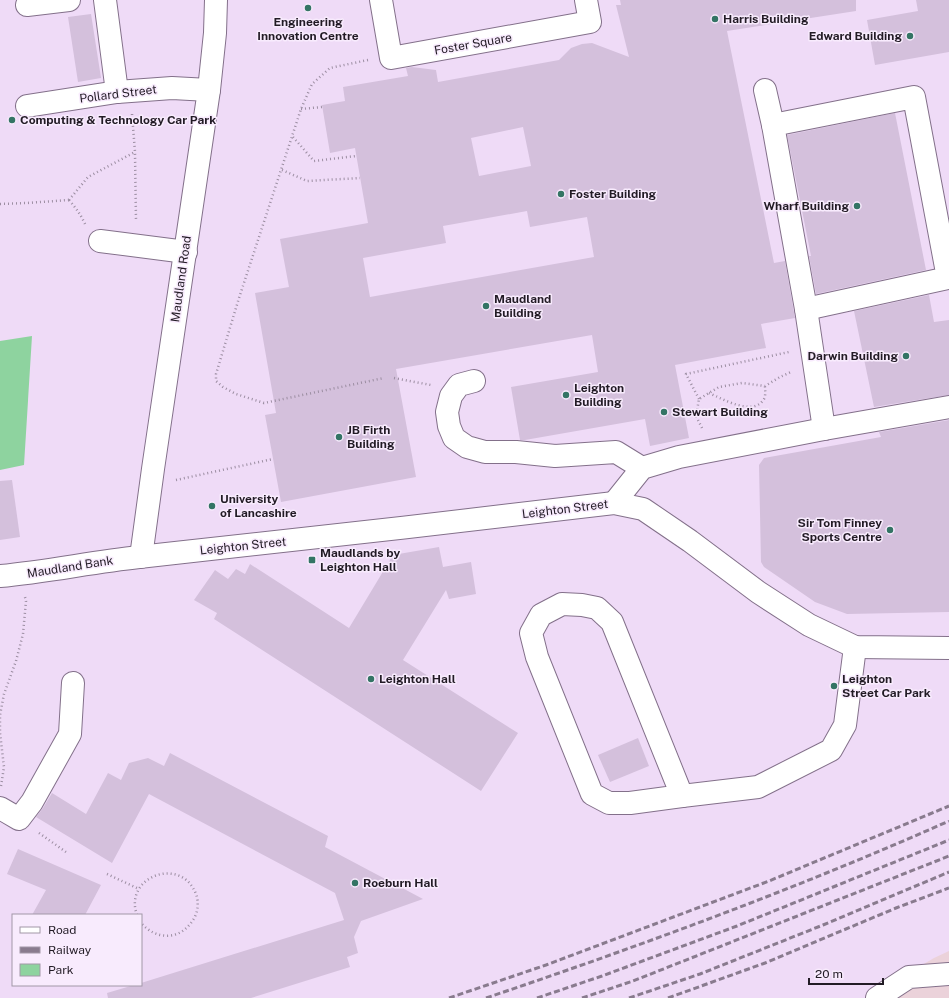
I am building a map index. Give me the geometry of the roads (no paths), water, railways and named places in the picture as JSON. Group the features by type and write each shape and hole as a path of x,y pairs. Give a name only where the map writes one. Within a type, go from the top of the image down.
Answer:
{"street":[{"path":"27,5 68,0"},
{"path":"105,0 123,92"},
{"name":"Maudland Road","path":"143,557 190,214 209,90 215,33 216,0"},
{"name":"Foster Square","path":"381,0 391,58 590,22 586,0"},
{"name":"Pollard Street","path":"27,106 123,92 172,88 209,90"},
{"path":"765,90 773,125 806,309 824,429"},
{"path":"773,125 914,97 948,278 806,309"},
{"path":"100,241 186,252"},
{"path":"465,386 451,396 447,412 448,426 454,438 467,447 485,452 516,452 555,456 616,452 642,468"},
{"path":"614,503 642,468 679,457 949,407"},
{"name":"Leighton Street","path":"143,557 614,503 643,509 690,541 758,592 809,625 855,647 949,648"},
{"name":"Maudland Bank","path":"0,576 25,574 143,557"},
{"path":"682,796 612,622 597,608 582,605 562,604 541,615 531,633 537,657 592,794 609,803 630,803 758,787 832,750 845,725 855,647"},
{"path":"0,808 19,819 32,802 70,734 73,683"},
{"path":"877,998 909,977 949,974"}],"railway":[{"path":"449,998 546,965 769,881 949,806"},
{"path":"486,998 720,915 892,846 949,821"},
{"path":"537,998 602,976 737,926 949,840"},
{"path":"582,998 633,981 949,856"},
{"path":"629,998 700,974 823,925 949,872"},
{"path":"668,998 765,963 896,908 949,888"}],"place":[{"name":"Engineering Innovation Centre","path":"308,8"},
{"name":"Harris Building","path":"715,19"},
{"name":"Edward Building","path":"910,36"},
{"name":"Computing & Technology Car Park","path":"12,120"},
{"name":"Foster Building","path":"561,194"},
{"name":"Wharf Building","path":"857,206"},
{"name":"Maudland Building","path":"486,306"},
{"name":"Darwin Building","path":"906,356"},
{"name":"Leighton Building","path":"566,395"},
{"name":"Stewart Building","path":"664,412"},
{"name":"JB Firth Building","path":"339,437"},
{"name":"University of Lancashire","path":"212,506"},
{"name":"Sir Tom Finney Sports Centre","path":"890,530"},
{"name":"Maudlands by Leighton Hall","path":"312,560"},
{"name":"Leighton Hall","path":"371,679"},
{"name":"Leighton Street Car Park","path":"834,686"},
{"name":"Roeburn Hall","path":"355,883"}]}
